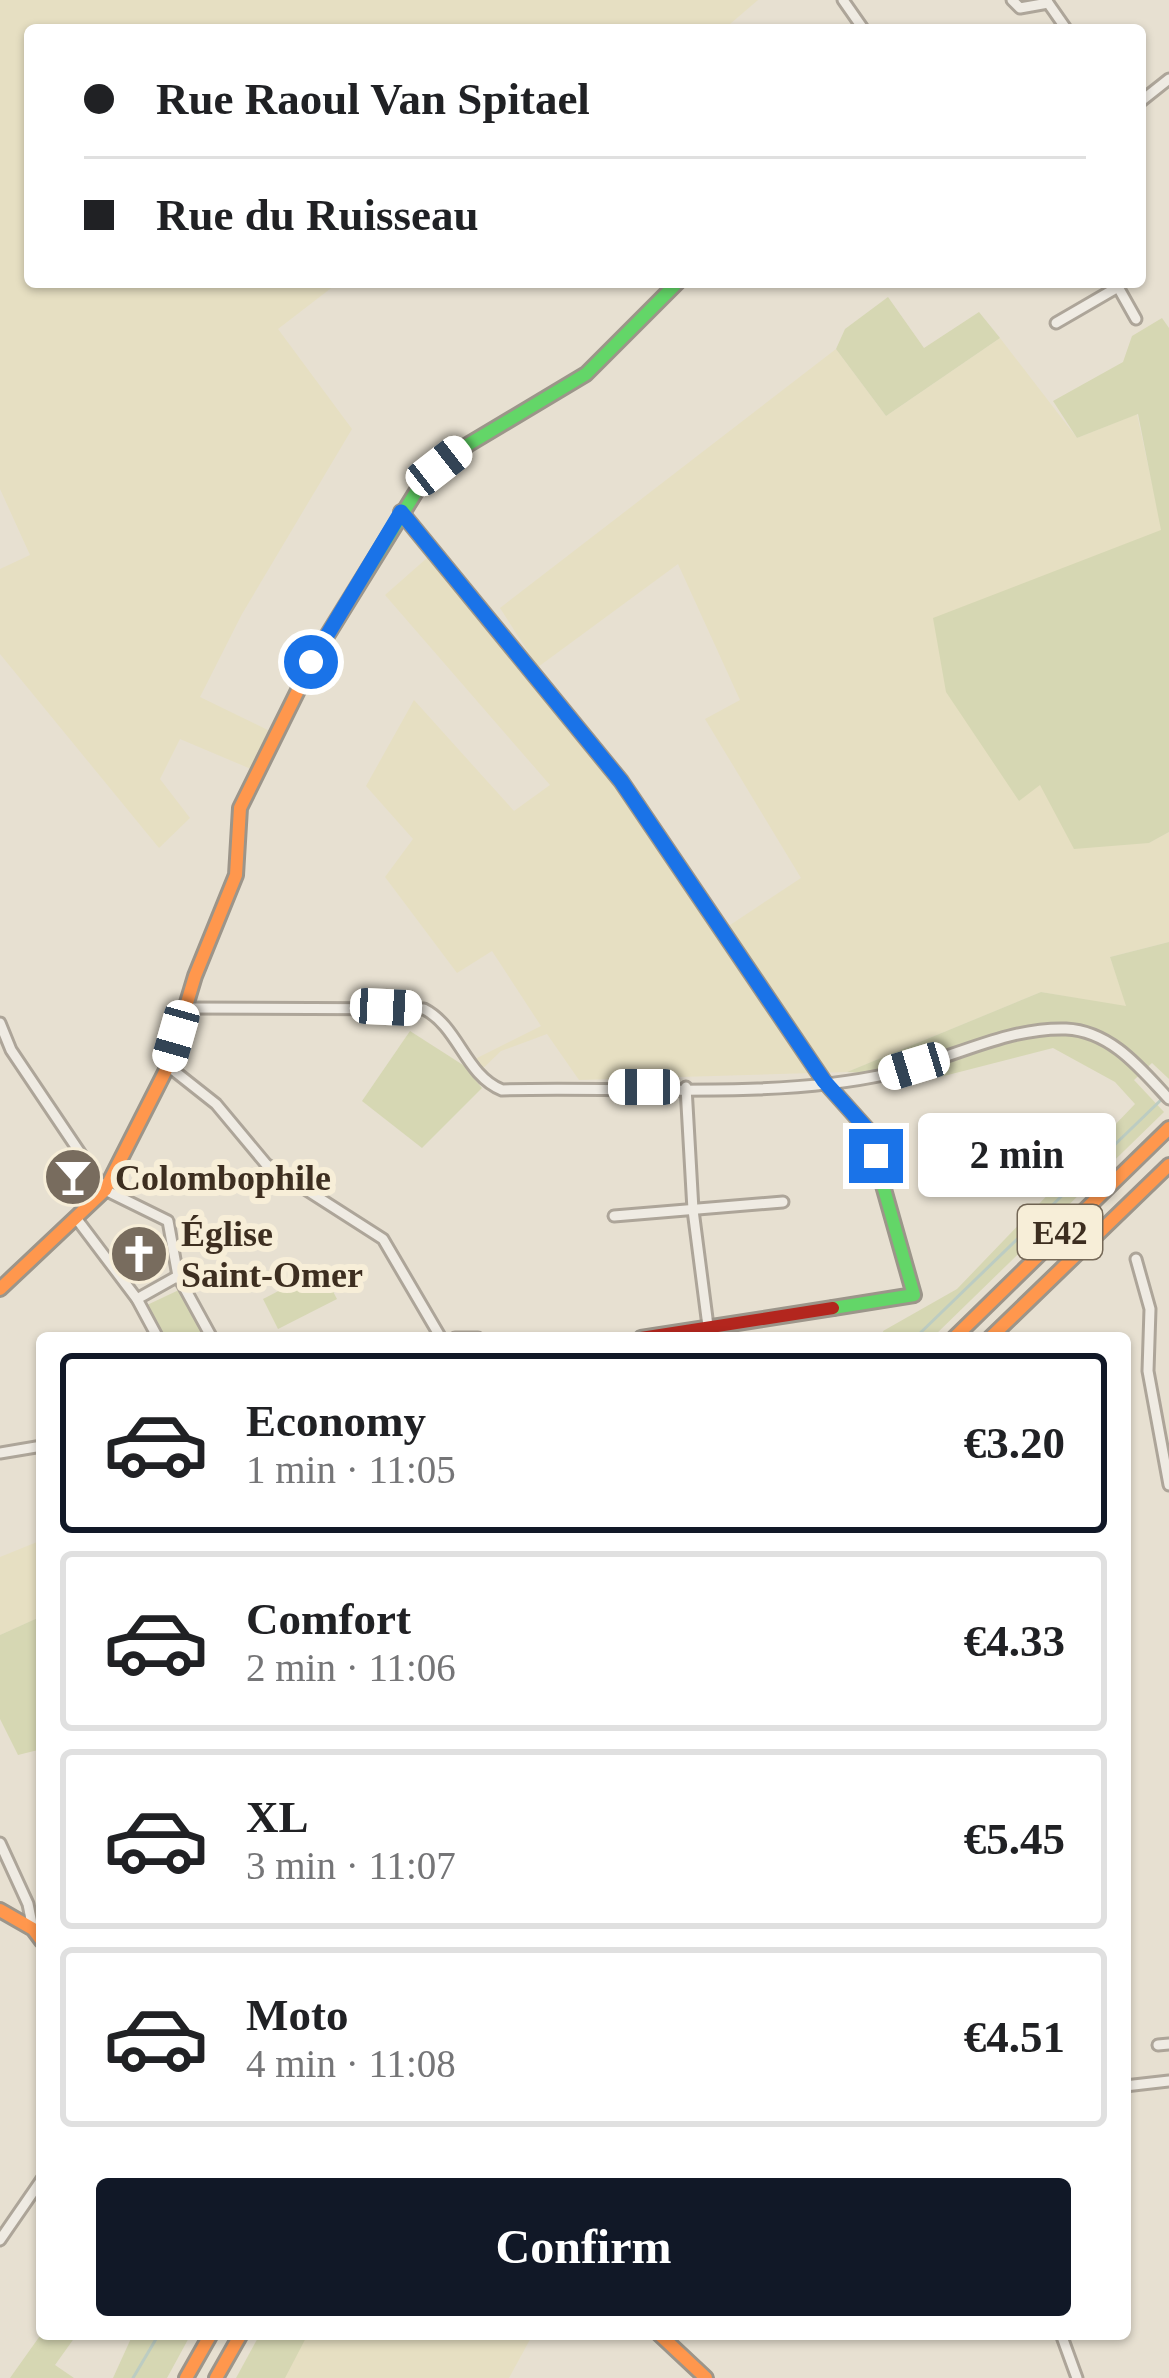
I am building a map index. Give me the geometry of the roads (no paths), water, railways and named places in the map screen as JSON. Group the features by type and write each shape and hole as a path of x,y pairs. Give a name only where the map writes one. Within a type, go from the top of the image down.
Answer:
{"main road":[{"path":"1,1285 105,1190 168,1066 236,875 240,808 311,662 401,512 459,450 586,374 672,288"},
{"path":"401,512 621,781 824,1081 867,1129 914,1295 675,1332"},
{"name":"E42","path":"959,1332 1169,1128"},
{"name":"E42","path":"996,1332 1169,1165"},
{"path":"0,1910 36,1932"},
{"path":"186,2378 208,2340"},
{"path":"216,2378 238,2340"},
{"path":"665,2340 706,2378"}],"street":[{"path":"1012,0 1020,8 1047,2"},
{"path":"1056,322 1111,288"},
{"path":"1119,288 1136,320"},
{"path":"185,1008 424,1009 442,1018 478,1073 498,1089 686,1087 887,1075 1021,1034 1069,1029 1112,1043 1169,1099"},
{"path":"0,1023 11,1050 105,1190 168,1221 178,1273 209,1332"},
{"path":"168,1066 216,1104 266,1164 383,1239 437,1332"},
{"path":"686,1087 692,1210 709,1326"},
{"path":"614,1216 784,1202"},
{"path":"76,1218 137,1299 155,1332"},
{"path":"1136,1258 1150,1309 1148,1371 1169,1485"},
{"path":"137,1299 178,1273"},
{"path":"0,1453 36,1447"},
{"path":"0,1843 28,1904 33,1928"},
{"path":"1131,2085 1169,2081"},
{"path":"0,2240 36,2188"},
{"path":"1063,2340 1077,2378"}],"waterway":[{"path":"921,1332 1163,1098"},
{"path":"133,2378 155,2340"}],"place":[{"name":"Colombophile","path":"73,1177"},
{"name":"Église Saint-Omer","path":"139,1254"}]}
